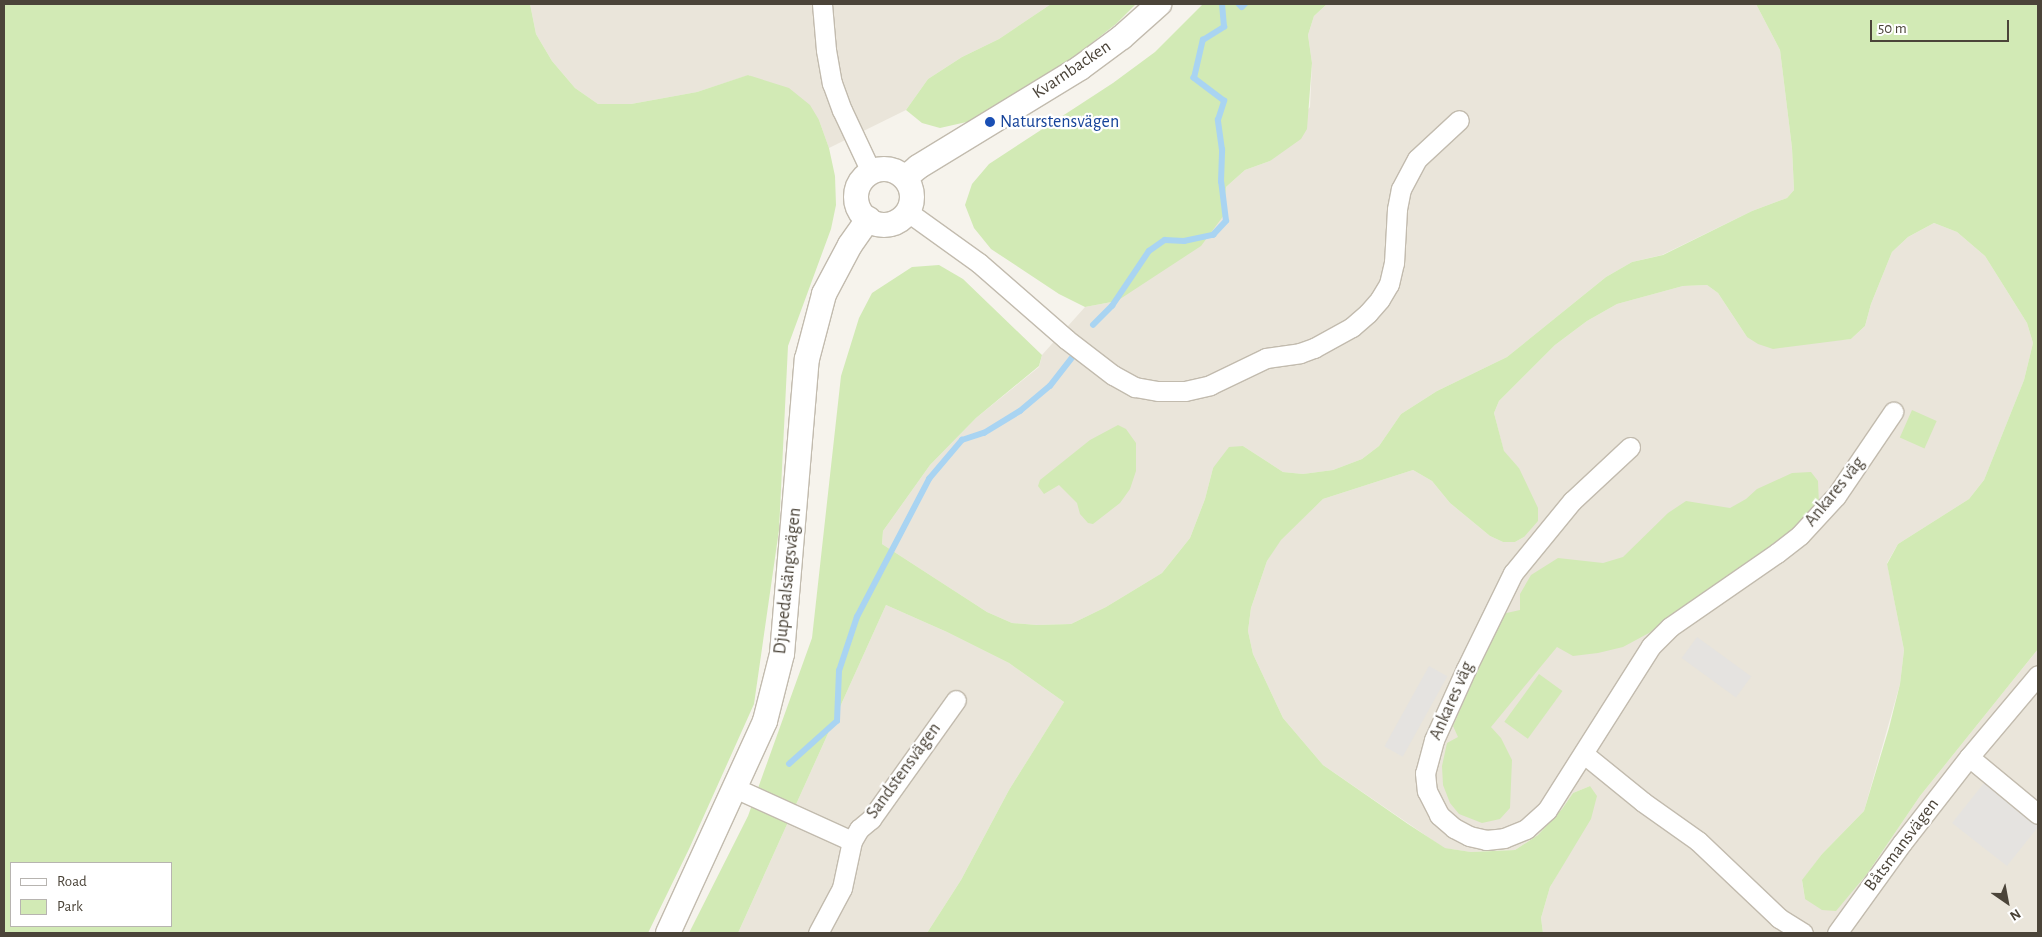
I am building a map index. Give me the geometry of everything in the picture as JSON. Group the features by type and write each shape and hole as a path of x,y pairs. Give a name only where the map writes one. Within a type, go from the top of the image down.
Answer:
{"street":[{"path":"822,4 826,50 832,84 871,172"},
{"name":"Kvarnbacken","path":"905,178 918,167 1080,68 1122,37 1159,4"},
{"path":"908,212 979,263 1066,339 1113,375 1135,387 1158,391 1185,391 1210,385 1266,358 1300,353 1314,348 1352,327 1368,314 1380,300 1389,284 1394,263 1397,210 1401,189 1418,159 1459,120"},
{"path":"889,169 905,178 913,194 908,212 898,221 889,224 876,224 868,219 858,207 857,192 863,178 871,172 889,169"},
{"name":"Djupedalsängsvägen","path":"668,933 765,721 782,654 807,358 824,294 843,257 868,219"},
{"name":"Ankares väg","path":"1630,447 1572,501 1513,573 1466,668 1434,740 1425,774 1427,790 1439,815 1454,828 1469,836 1486,840 1504,838 1526,829 1547,810 1651,646 1670,627 1777,553 1800,534 1836,496 1893,412"},
{"name":"Båtsmansvägen","path":"1835,932 1969,757 2038,675"},
{"name":"Sandstensvägen","path":"818,933 842,888 852,841 859,830 871,819 956,700"},
{"path":"1584,754 1643,802 1698,840 1779,918 1803,933"},
{"path":"1969,757 2038,814"},
{"path":"735,788 852,841"}],"shaded area":[{"path":"530,4 1051,4 999,39 962,57 928,79 906,110 829,148 819,120 749,75 697,92 631,104 598,104 575,88 552,61 536,34"},
{"path":"1327,4 1756,4 1780,50 1792,148 1794,190 1787,198 1752,211 1662,255 1632,262 1606,277 1507,357 1437,391 1401,414 1379,446 1362,459 1333,470 1303,474 1283,472 1243,446 1213,468 1205,499 1190,538 1162,573 1106,607 1071,624 1037,625 1012,623 987,612 882,544 883,531 930,465 976,418 1039,367 1042,355 1085,307 1117,301 1224,215 1226,187 1245,170 1270,161 1310,107 1312,63 1308,35 1314,16"},
{"path":"1934,223 1957,232 1985,256 2027,323 2033,343 2024,380 1984,480 1969,499 1898,544 1887,563 1904,650 1900,684 1864,811 1822,854 1802,881 1805,899 1867,874 1920,796 2038,649 2038,933 1543,933 1541,918 1550,887 1567,857 1590,786 1573,793 1562,809 1538,835 1515,850 1471,852 1444,848 1323,765 1283,718 1253,654 1248,631 1251,608 1267,561 1280,540 1323,499 1413,470 1432,481 1450,503 1490,536 1503,542 1515,542 1524,537 1519,468 1504,452 1494,413 1499,401 1555,345 1587,321 1617,304 1683,286 1707,285 1718,293 1747,337 1825,341 1851,339 1865,326 1871,304 1892,252 1908,237"},
{"path":"886,605 947,632 1009,663 1064,702 1009,790 961,880 927,933 738,933"},
{"path":"1697,637 1751,676 1736,697 1682,658"},
{"path":"1429,666 1447,676 1403,757 1384,746"},
{"path":"1988,778 2038,821 2038,827 2007,866 1952,823"}],"green space":[{"path":"4,4 530,4 536,34 552,61 575,88 598,104 631,104 697,92 748,75 789,88 810,105 819,120 829,148 835,176 836,205 831,229 788,346 779,530 754,704 689,849 648,933 4,933"},
{"path":"1051,4 1136,4 1116,24 1066,63 971,121 940,128 922,123 906,110 928,79 962,57 999,39"},
{"path":"1203,4 1327,4 1314,16 1308,35 1312,63 1307,129 1301,139 1270,161 1245,170 1226,187 1224,215 1201,246 1117,301 1085,307 1059,294 991,249 974,228 965,205 972,184 989,164 1113,83 1155,52"},
{"path":"1756,4 2038,4 2038,649 1920,796 1867,874 1836,911 1822,910 1805,899 1802,880 1822,854 1864,811 1889,728 1900,684 1904,650 1887,564 1898,544 1969,499 1984,480 2024,380 2033,343 2027,323 1985,256 1957,232 1934,223 1908,237 1892,252 1871,304 1865,326 1851,339 1773,349 1758,344 1747,337 1718,293 1707,285 1683,286 1617,304 1587,321 1555,345 1499,401 1494,413 1504,451 1519,468 1538,508 1538,521 1524,537 1515,542 1503,542 1490,536 1450,503 1432,481 1413,470 1323,499 1281,540 1267,561 1251,608 1248,631 1253,654 1283,718 1323,765 1445,848 1471,852 1515,850 1538,835 1562,809 1573,793 1590,786 1597,796 1591,819 1550,887 1541,918 1543,933 927,933 961,880 1009,790 1064,702 1009,663 947,632 886,605 738,933 689,933 748,816 812,638 841,376 859,318 872,293 912,267 939,265 963,279 1042,355 1039,366 976,418 930,465 883,531 882,544 987,612 1012,623 1037,625 1071,624 1106,607 1162,573 1190,538 1205,499 1213,468 1229,447 1243,446 1283,472 1303,474 1333,470 1362,459 1379,446 1401,414 1437,391 1507,357 1606,277 1632,262 1663,255 1752,211 1787,198 1794,190 1792,148 1780,50"},
{"path":"1912,410 1937,421 1924,448 1900,437"},
{"path":"1118,425 1126,429 1136,443 1136,471 1130,489 1120,503 1093,524 1088,523 1080,514 1077,503 1059,485 1044,494 1038,486 1040,480 1090,440"},
{"path":"1811,472 1818,481 1819,504 1786,537 1649,633 1623,647 1598,653 1573,656 1557,647 1491,727 1501,738 1512,760 1510,808 1500,819 1482,823 1459,814 1450,803 1443,785 1442,766 1447,743 1458,737 1453,726 1502,614 1520,610 1520,594 1531,575 1558,558 1603,563 1623,557 1668,513 1686,501 1730,508 1746,499 1757,489 1792,473"},
{"path":"1539,674 1562,691 1528,739 1504,722"}],"waterway":[{"path":"1093,325 1112,306 1149,251 1165,240 1184,241 1213,235 1226,221 1221,182 1222,150 1218,120 1224,101 1194,78 1203,40 1224,27 1222,4"},
{"path":"1239,4 1242,7 1245,4"},
{"path":"789,764 837,721 839,671 857,617 929,479 962,440 984,433 1020,411 1050,386 1075,354"}],"place":[{"name":"Naturstensvägen","path":"990,122"}]}
